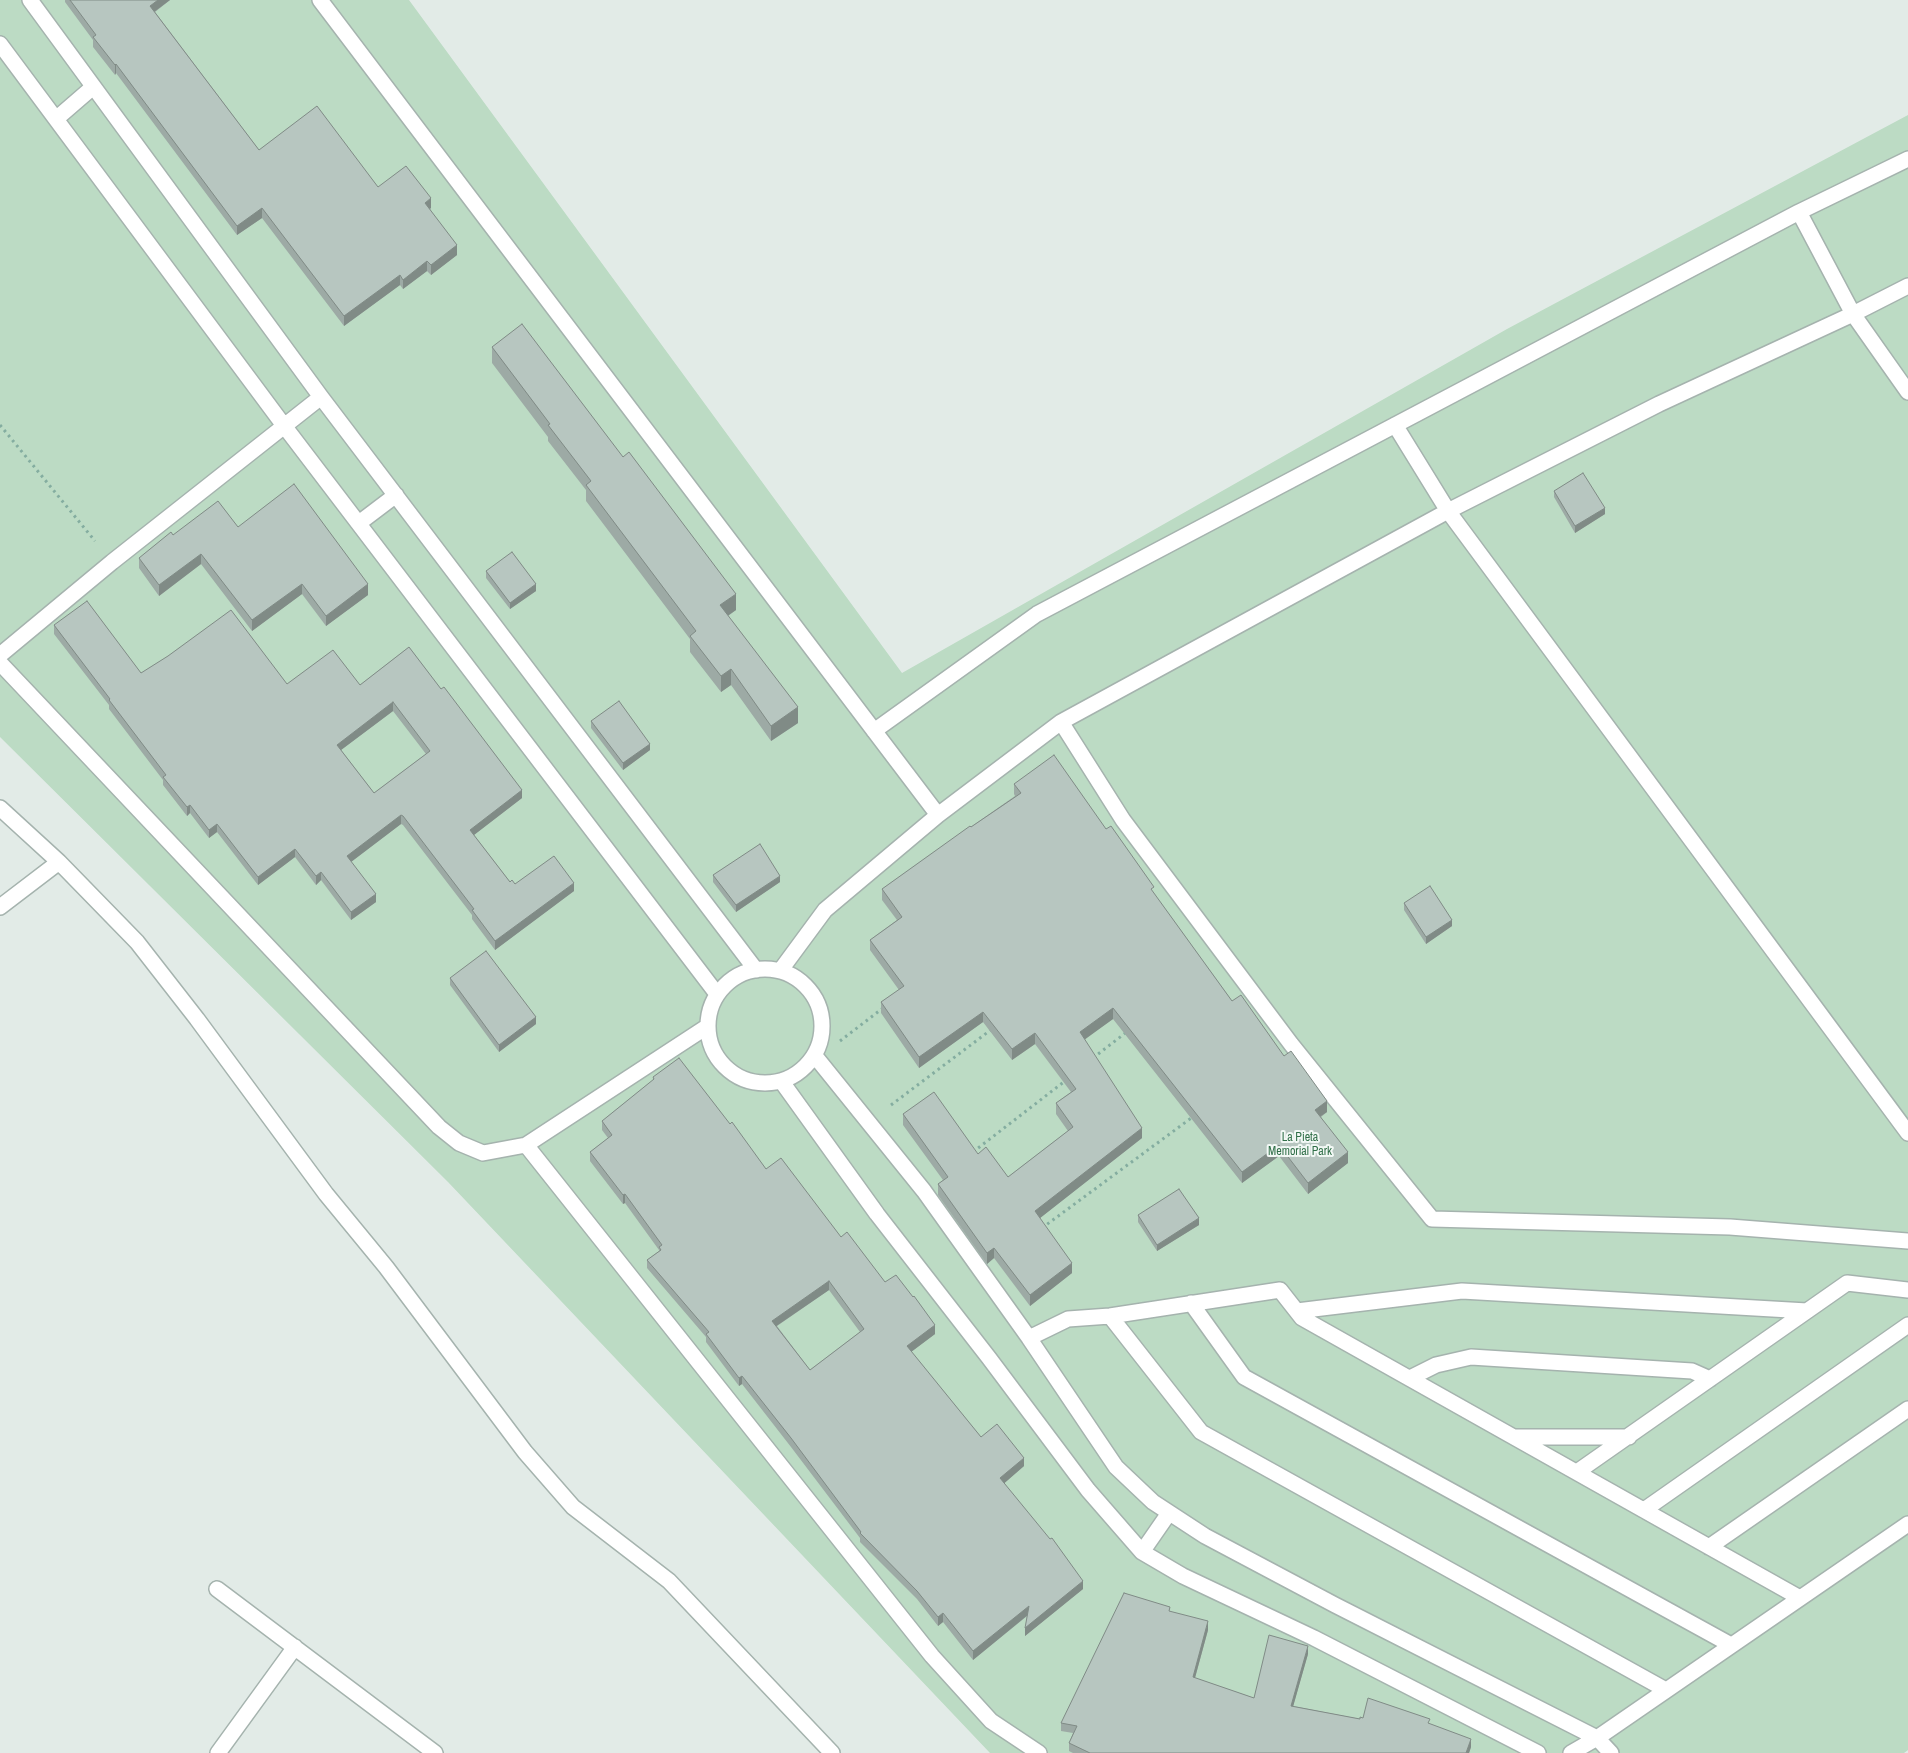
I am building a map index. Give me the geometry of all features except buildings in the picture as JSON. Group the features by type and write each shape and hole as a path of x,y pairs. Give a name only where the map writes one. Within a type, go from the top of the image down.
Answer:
{"street":[{"path":"30,0 321,397 756,970"},
{"path":"320,0 938,815"},
{"path":"0,44 285,427 718,994"},
{"path":"56,119 93,87"},
{"path":"874,731 1037,614 1800,212 1908,159"},
{"path":"1800,212 1853,314 1908,392"},
{"path":"780,971 825,910 938,815 1061,722 1448,511 1659,404 1853,314 1908,286"},
{"path":"0,655 112,562 321,397"},
{"path":"1395,425 1448,511 1908,1132"},
{"path":"359,523 396,495"},
{"path":"0,663 439,1127 460,1143 483,1153 526,1145 708,1026"},
{"path":"1061,722 1123,820 1291,1044 1432,1219 1730,1227 1908,1241"},
{"path":"0,808 59,862 137,942 197,1019 326,1194 386,1267 525,1452 573,1507 669,1581 832,1753"},
{"path":"0,908 59,862"},
{"path":"756,970 780,971 796,978 809,990 819,1005 822,1040 816,1058 795,1076 782,1082 765,1084 747,1080 731,1072 718,1060 710,1044 709,1016 718,994 728,983 741,974 756,970"},
{"path":"816,1058 924,1191 1029,1338 1116,1467 1154,1502 1205,1536 1335,1605 1597,1738 1611,1753"},
{"path":"782,1082 877,1214 989,1358 1088,1490 1142,1552 1183,1576 1314,1638 1538,1753"},
{"path":"526,1145 932,1656 991,1721 1039,1753"},
{"path":"1577,1472 1847,1284 1908,1290"},
{"path":"1029,1338 1068,1319 1110,1316 1280,1290 1302,1318 1800,1598"},
{"path":"1297,1311 1462,1291 1807,1311"},
{"path":"1191,1303 1244,1377 1731,1645"},
{"path":"1110,1316 1201,1432 1666,1690"},
{"path":"1644,1510 1908,1325"},
{"path":"1410,1378 1436,1365 1472,1357 1692,1371 1710,1379"},
{"path":"1709,1547 1908,1409"},
{"path":"1514,1437 1629,1437"},
{"path":"1142,1552 1169,1512"},
{"path":"1570,1753 1597,1738 1908,1524"},
{"path":"217,1589 435,1753"},
{"path":"218,1753 295,1647"}],"path":[{"path":"0,425 112,562"},
{"path":"816,1058 888,1004"},
{"path":"868,1122 994,1027"},
{"path":"1086,1064 1132,1028"},
{"path":"970,1154 1070,1076"},
{"path":"1037,1232 1196,1114"}],"green space":[{"name":"La Pieta Memorial Park","path":"0,0 409,0 902,673 1507,329 1908,115 1908,1750 1904,1753 990,1753 448,1182 0,737"}]}
